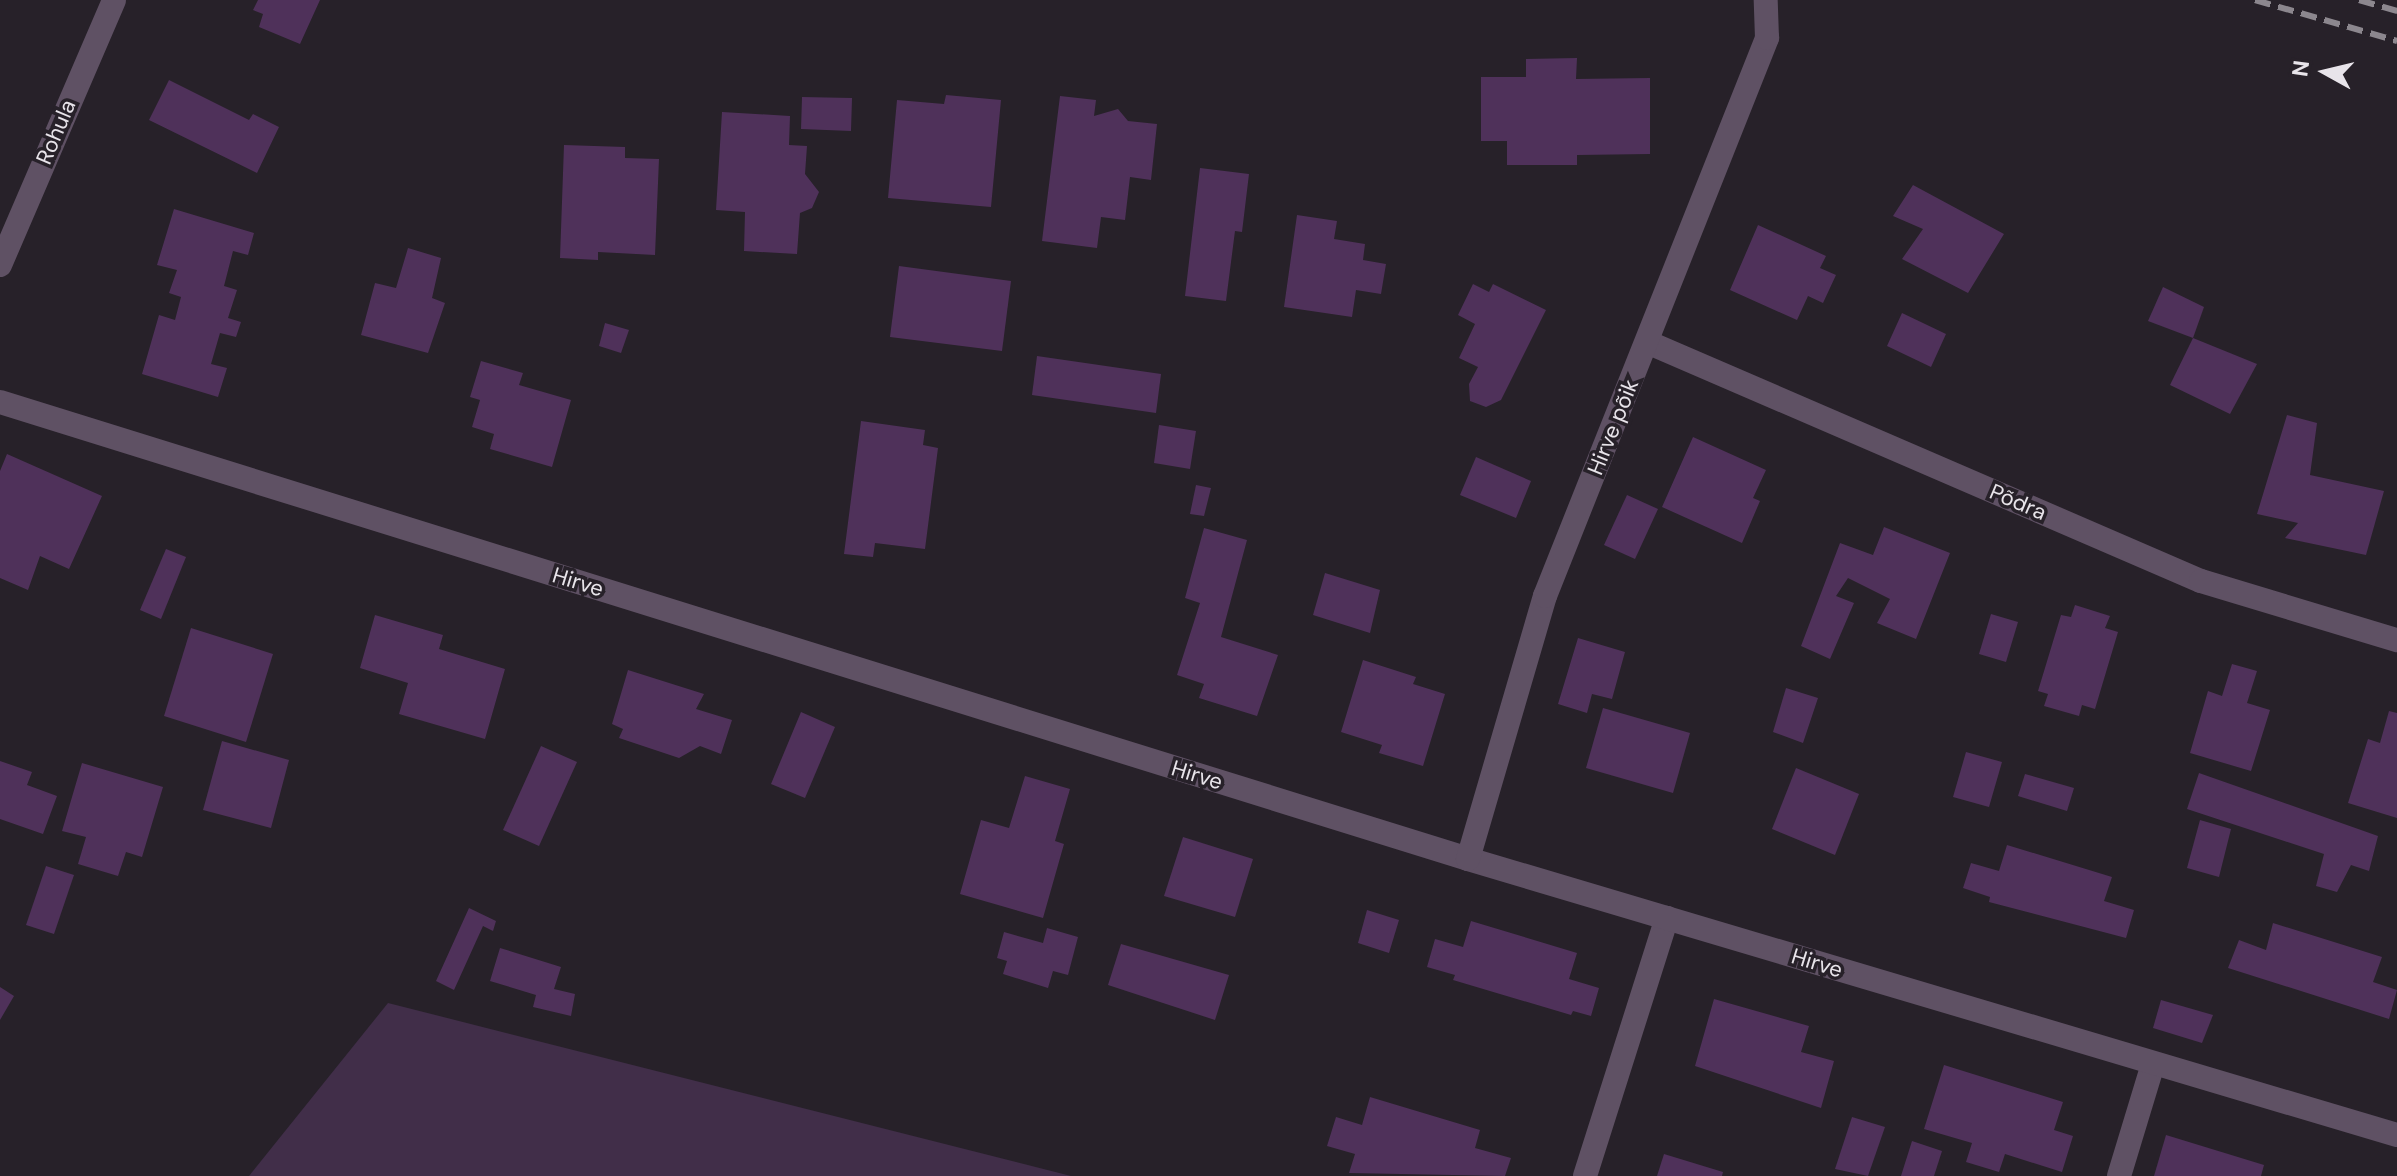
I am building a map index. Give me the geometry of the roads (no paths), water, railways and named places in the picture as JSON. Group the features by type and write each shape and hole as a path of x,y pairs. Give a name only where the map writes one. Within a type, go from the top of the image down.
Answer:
{"street":[{"name":"Rohula","path":"0,265 114,0"},
{"name":"Hirve põik","path":"1468,859 1545,596 1767,38 1766,0"},
{"name":"Põdra","path":"1647,342 2201,581 2397,640"},
{"name":"Hirve","path":"0,402 1468,859 2397,1135"},
{"path":"1585,1176 1667,918"},
{"path":"2119,1176 2153,1064"}],"railway":[{"path":"2255,0 2397,41"},
{"path":"2359,0 2397,11"}]}
